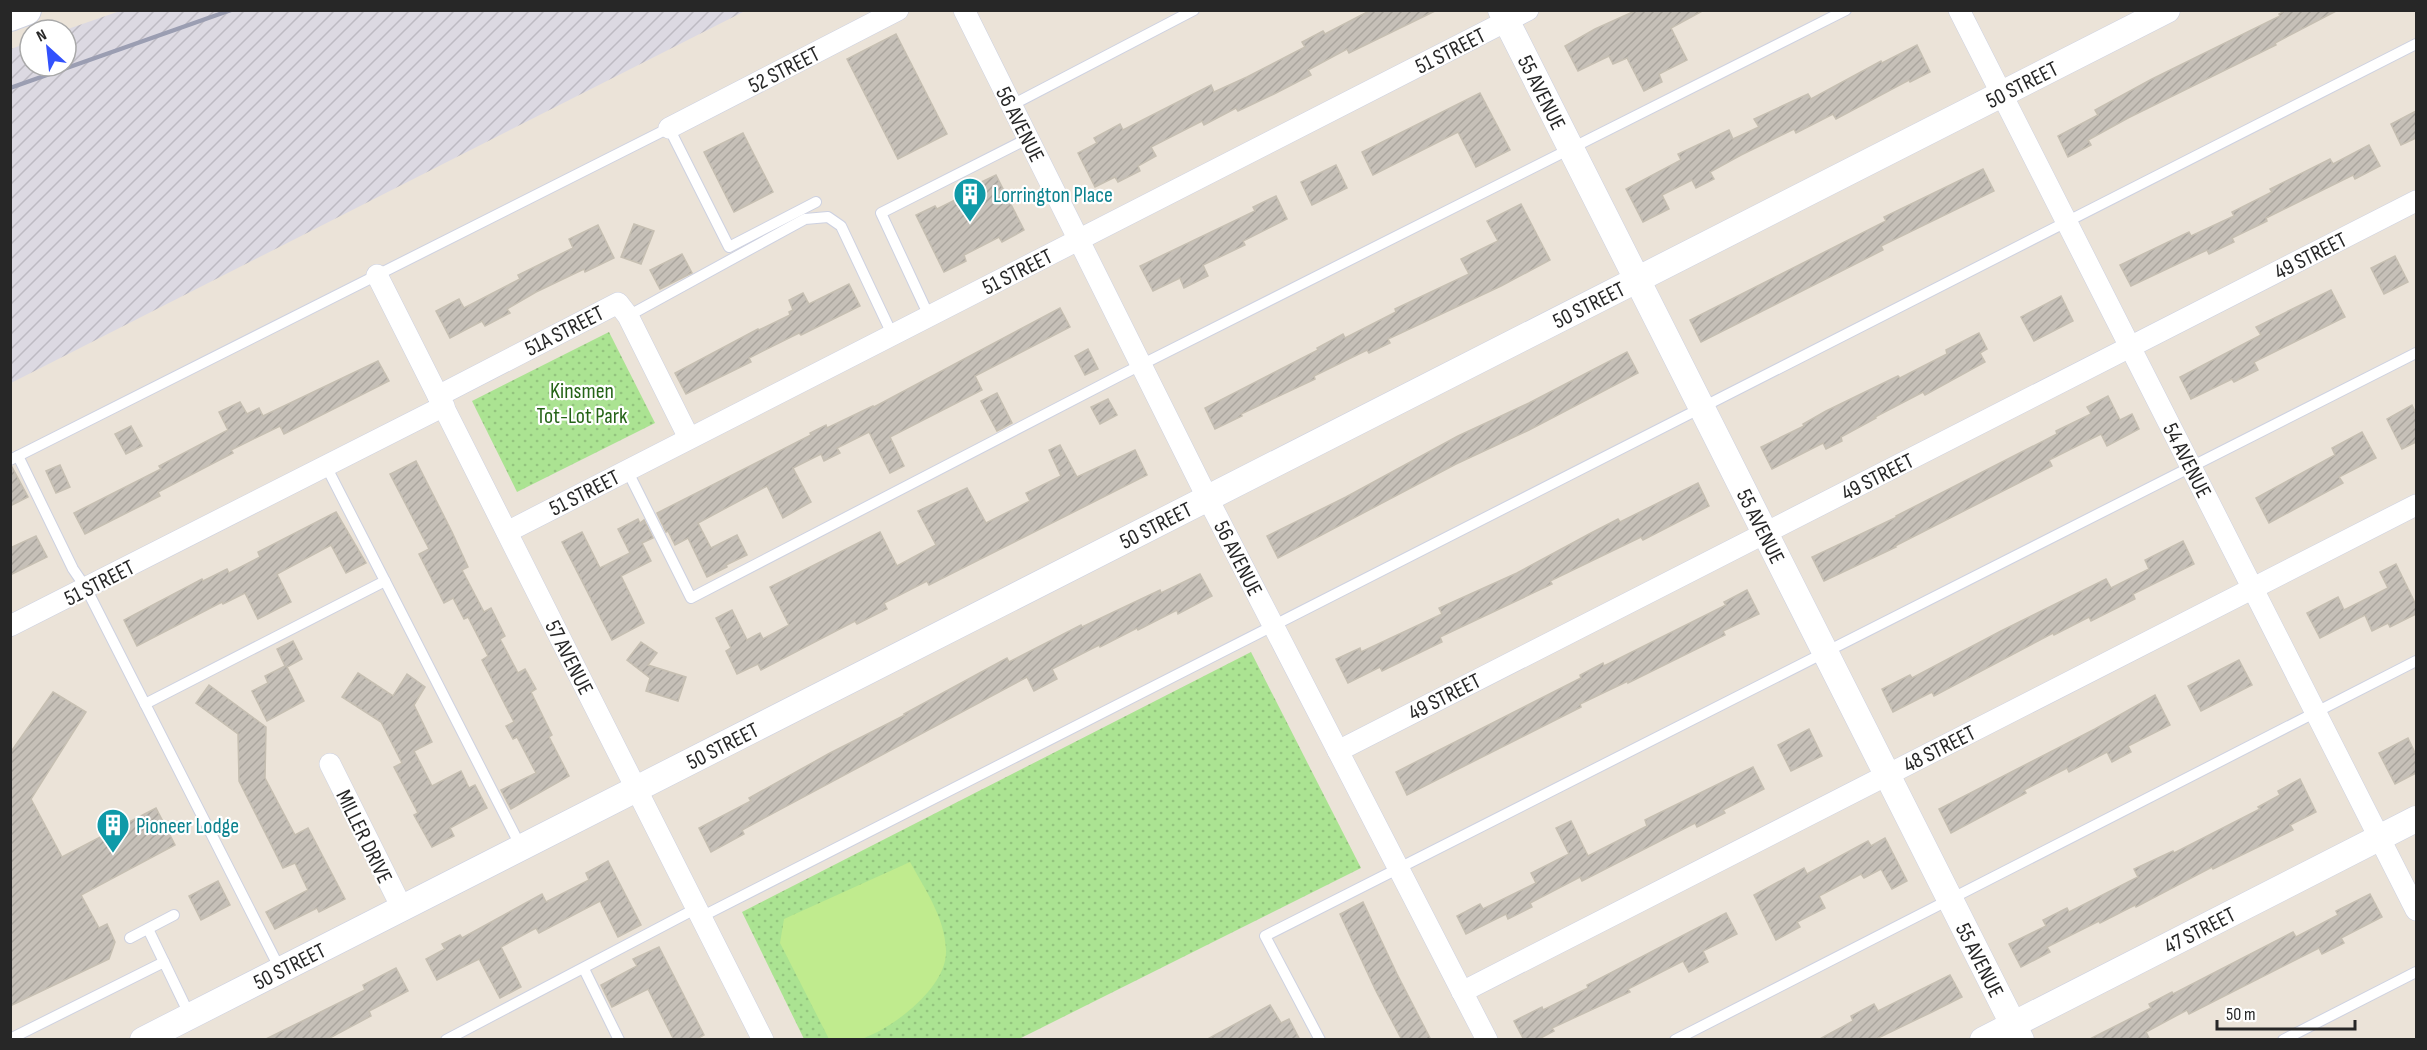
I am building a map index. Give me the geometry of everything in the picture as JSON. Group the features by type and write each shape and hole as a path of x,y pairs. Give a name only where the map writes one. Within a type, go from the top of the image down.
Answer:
{"main road":[{"path":"10,16 26,10"}],"street":[{"name":"52 STREET","path":"669,128 898,10"},
{"name":"56 AVENUE","path":"964,10 1207,497 1487,1040"},
{"name":"54 AVENUE","path":"1959,10 2416,910"},
{"name":"50 STREET","path":"143,1040 2167,10"},
{"name":"55 AVENUE","path":"1512,14 1571,150 2017,1032"},
{"name":"51 STREET","path":"507,532 1080,239 1512,14"},
{"name":"49 STREET","path":"1338,751 2416,201"},
{"name":"57 AVENUE","path":"377,275 763,1040"},
{"name":"51A STREET","path":"441,401 618,303 628,316 689,438"},
{"name":"51 STREET","path":"10,626 326,466 441,401"},
{"name":"48 STREET","path":"1462,992 2416,505"},
{"name":"MILLER DRIVE","path":"330,764 402,908"},
{"name":"47 STREET","path":"1983,1040 2017,1032 2416,819"}],"lane":[{"path":"1012,105 1194,10"},
{"path":"627,470 691,598 1142,365 1846,10"},
{"path":"447,1040 584,969 1274,627 2416,44"},
{"path":"280,970 86,588 73,569 14,458 669,128 729,247 816,202"},
{"path":"929,316 881,213 1029,138"},
{"path":"628,316 805,219 828,217 841,226 892,334"},
{"path":"1320,1040 1265,936 1827,653 2416,352"},
{"path":"326,466 520,847"},
{"path":"145,704 385,581"},
{"path":"1675,1040 2416,661"},
{"path":"130,938 174,915"},
{"path":"148,929 190,1016"},
{"path":"10,1039 164,962"},
{"path":"584,969 619,1040"},
{"path":"2283,1040 2416,972"}],"shaded area":[{"path":"120,10 745,11 11,383 11,49 18,46 18,78 78,78 78,26"}],"green space":[{"name":"Kinsmen Tot-Lot Park","path":"609,332 655,423 517,492 472,401"},
{"path":"1251,652 1361,868 1019,1039 804,1039 742,912"},
{"path":"910,862 933,904 945,938 944,964 938,978 916,1005 874,1034 861,1039 829,1039 780,943 784,919"}],"building":[{"path":"1371,10 1437,10 1349,53 1347,49 1308,70 1311,75 1274,94 1238,111 1236,108 1204,125 1202,121 1151,147 1156,156 1138,166 1140,171 1118,182 1115,177 1095,187 1078,153 1097,143 1094,138 1120,124 1123,130 1211,85 1214,92 1247,77 1305,47 1302,42 1323,31 1325,34"},
{"path":"1637,10 1704,10 1671,28 1687,60 1659,74 1662,82 1644,91 1627,58 1613,64 1609,56 1578,71 1565,46"},
{"path":"2286,10 2338,10 2275,43 2276,45 2128,118 2088,140 2091,145 2068,157 2058,136 2098,115 2095,110 2152,79 2280,16 2279,14"},
{"path":"896,34 947,134 898,159 847,59"},
{"path":"1917,45 1930,72 1910,82 1909,80 1836,119 1833,114 1796,133 1794,129 1741,155 1710,172 1714,179 1696,188 1692,180 1662,195 1669,209 1643,222 1626,189 1681,160 1678,154 1729,130 1733,139 1759,127 1754,119 1808,94 1811,99 1881,61 1882,63"},
{"path":"1480,93 1510,150 1476,167 1458,132 1373,175 1362,152"},
{"path":"2416,111 2416,138 2401,145 2391,124"},
{"path":"743,133 773,192 734,212 704,152"},
{"path":"2369,145 2380,166 2355,179 2353,175 2266,218 2267,221 2232,238 2234,242 2209,254 2207,250 2131,286 2120,265 2189,232 2191,236 2234,216 2232,212 2272,192 2270,189 2330,159 2333,164"},
{"path":"1336,165 1347,188 1312,205 1301,182"},
{"path":"1983,169 1994,191 1881,246 1883,250 1701,342 1690,320 1886,221 1884,217"},
{"name":"Lorrington Place","path":"996,175 1024,230 1002,242 999,237 964,255 966,261 944,272 916,215 935,206 937,209 979,188 977,184"},
{"path":"1276,196 1287,219 1243,241 1245,245 1203,265 1208,276 1184,288 1180,278 1153,291 1140,266 1255,211 1253,207"},
{"path":"1521,204 1550,260 1501,286 1388,339 1390,343 1369,353 1367,350 1314,376 1315,379 1215,429 1205,408 1318,350 1317,348 1343,334 1345,338 1396,312 1395,309 1469,274 1461,259 1498,241 1487,221"},
{"path":"634,224 654,231 641,264 621,257"},
{"path":"598,225 614,258 585,272 584,269 536,292 507,309 510,313 485,326 482,321 450,338 436,311 459,299 464,308 520,279 518,275 573,248 569,239"},
{"path":"682,254 692,273 660,289 650,270"},
{"path":"2395,256 2408,282 2384,294 2371,268"},
{"path":"849,284 860,306 749,358 751,362 686,394 675,373 758,329 790,315 789,312 793,310 789,300 803,293 809,304"},
{"path":"2331,290 2345,317 2254,362 2258,370 2234,382 2232,379 2191,399 2180,377 2261,335 2256,327"},
{"path":"2061,296 2073,321 2034,341 2021,317"},
{"path":"1060,308 1070,327 975,376 982,390 890,437 904,466 890,473 869,432 837,448 840,453 824,461 821,454 793,468 811,502 783,518 767,486 698,523 711,548 737,535 747,555 726,565 727,567 707,577 688,538 675,545 668,531 666,532 657,513 811,435 810,433 826,425 827,428 874,407"},
{"path":"1979,333 1987,349 1980,353 1985,362 1925,395 1923,392 1875,417 1841,437 1842,441 1826,449 1823,443 1772,469 1761,447 1804,426 1803,424 1826,411 1947,354 1946,350"},
{"path":"1088,349 1098,369 1085,375 1075,356"},
{"path":"1627,352 1638,373 1529,430 1456,464 1278,558 1267,536 1346,497 1458,436 1529,403"},
{"path":"378,361 389,381 284,434 280,426 231,450 233,453 158,492 160,496 85,534 74,513 161,469 159,466 228,430 219,412 240,402 247,414 259,408 263,416"},
{"path":"997,393 1012,423 997,431 981,401"},
{"path":"2108,396 2120,420 2132,414 2139,429 2107,446 2101,434 2049,460 2052,466 1896,547 1824,581 1812,557 1897,517 2057,434 2056,431 2091,414 2087,407"},
{"path":"1108,399 1117,415 1100,424 1091,407"},
{"path":"2412,405 2416,414 2416,442 2402,449 2387,419"},
{"path":"131,426 142,446 126,454 115,434"},
{"path":"2362,432 2376,458 2339,477 2343,483 2269,523 2256,498 2335,455 2332,448"},
{"path":"1060,445 1077,477 1135,450 1147,475 929,585 927,581 884,603 887,609 857,624 855,621 761,670 758,664 737,674 726,651 731,648 716,618 732,610 747,640 760,633 763,639 789,625 770,587 880,532 897,566 936,545 918,511 967,488 986,523 1030,501 1026,493 1061,476 1049,450"},
{"path":"416,461 468,567 462,570 484,612 491,608 505,636 500,639 518,673 525,669 536,689 531,692 552,735 549,737 569,776 511,809 501,790 536,773 517,737 513,739 506,726 514,722 482,660 488,656 468,617 464,619 453,598 444,603 419,554 429,549 390,474"},
{"path":"60,465 70,487 56,493 46,471"},
{"path":"10,467 28,497 10,506"},
{"path":"1698,483 1709,506 1643,540 1641,537 1550,581 1552,584 1440,637 1442,642 1382,671 1380,667 1348,683 1336,659 1360,648 1361,652 1442,614 1439,608 1517,573 1618,519 1620,522"},
{"path":"336,512 366,563 346,573 331,545 277,574 291,602 258,619 245,593 223,604 222,602 137,646 124,620 202,579 203,581 227,569 229,573 260,557 258,552"},
{"path":"638,519 640,523 644,520 653,538 642,543 651,561 621,576 644,623 612,640 562,542 582,532 600,568 630,553 618,529"},
{"path":"36,536 47,557 10,575 10,548"},
{"path":"2183,541 2194,564 2133,594 2135,599 2091,621 2089,617 2054,635 2053,633 1934,696 1932,692 1893,712 1882,689 1910,675 1912,678 2106,579 2111,588 2149,569 2145,560"},
{"path":"2396,564 2416,605 2416,614 2390,627 2388,623 2372,631 2365,615 2320,638 2307,613 2338,597 2344,610 2388,588 2380,572"},
{"path":"1200,574 1212,596 1178,614 1177,610 1138,630 1137,628 1100,647 1099,645 1052,669 1057,679 1034,691 1027,677 742,830 744,834 711,852 699,828 751,801 749,798 1007,658 1009,662 1081,625 1082,627"},
{"path":"1747,590 1759,614 1723,631 1725,635 1580,704 1581,707 1407,795 1396,772 1581,678 1580,675 1603,663 1604,666 1726,605 1724,602"},
{"path":"293,641 302,659 287,667 304,701 267,721 252,691 268,683 265,676 285,666 277,649"},
{"path":"641,642 657,653 648,665 686,677 678,701 646,691 650,678 627,660"},
{"path":"2239,660 2252,685 2201,711 2188,686"},
{"path":"358,673 393,696 407,674 425,687 414,705 432,742 414,751 432,786 461,771 469,788 475,785 487,808 450,828 454,836 432,847 414,815 418,813 394,767 402,763 381,722 342,697"},
{"path":"209,685 266,727 265,778 295,835 308,828 345,899 319,912 317,908 275,929 266,912 308,890 295,863 283,868 239,781 238,734 196,703"},
{"name":"Pioneer Lodge","path":"53,692 86,712 31,799 62,857 156,808 175,845 81,895 99,928 107,924 115,942 109,959 10,1006 10,753"},
{"path":"2155,695 2170,725 2128,746 2131,752 2112,762 2107,752 2069,772 2067,768 2024,790 2026,793 1951,833 1939,809 2095,729"},
{"path":"1809,729 1822,756 1791,771 1778,745"},
{"path":"2408,738 2416,755 2416,773 2395,784 2379,753"},
{"path":"1753,767 1764,789 1723,810 1725,813 1697,827 1695,823 1582,881 1580,877 1530,903 1532,907 1508,919 1506,914 1466,934 1457,916 1480,904 1483,909 1536,883 1531,873 1569,854 1556,828 1571,821 1588,856 1647,826 1645,820"},
{"path":"2300,779 2316,812 2290,825 2293,830 2213,869 2212,867 2136,907 2135,905 2100,923 2099,921 2047,947 2050,952 2021,967 2009,944 2046,926 2043,920 2067,908 2069,912 2138,877 2134,869 2173,851 2174,853 2260,809 2258,807 2280,795 2278,791"},
{"path":"1885,838 1907,881 1892,889 1881,869 1864,878 1861,874 1819,896 1825,908 1797,922 1800,927 1776,940 1754,895 1804,868 1807,874 1868,841 1871,846"},
{"path":"608,861 641,925 618,937 600,901 539,933 536,928 501,947 521,987 500,998 479,959 437,980 426,959 445,949 442,944 460,935 462,938 542,894 546,902 589,880 586,873"},
{"path":"218,881 230,905 201,920 189,896"},
{"path":"2370,894 2382,917 2341,938 2344,943 2322,954 2319,948 2189,1014 2187,1010 2146,1032 2150,1040 2088,1040 2151,1008 2149,1004 2293,932 2296,937 2338,915 2336,911"},
{"path":"1363,902 1431,1040 1402,1040 1376,991 1340,914"},
{"path":"1726,913 1737,934 1703,951 1708,962 1689,972 1683,961 1628,989 1630,992 1552,1028 1554,1031 1537,1040 1524,1040 1514,1021 1588,988 1587,985"},
{"path":"659,947 704,1035 695,1040 674,1040 648,989 612,1007 601,985 637,966 633,959"},
{"path":"396,968 408,991 369,1011 371,1016 326,1040 264,1040 365,990 363,985"},
{"path":"1950,975 1962,997 1932,1012 1874,1040 1818,1040 1853,1021 1851,1016 1874,1004 1878,1011"},
{"path":"1270,1005 1281,1023 1289,1019 1300,1040 1206,1040"}],"railway":[{"path":"10,88 231,10"}],"place":[{"name":"Lorrington Place","path":"970,223"},
{"name":"Pioneer Lodge","path":"113,854"}]}
